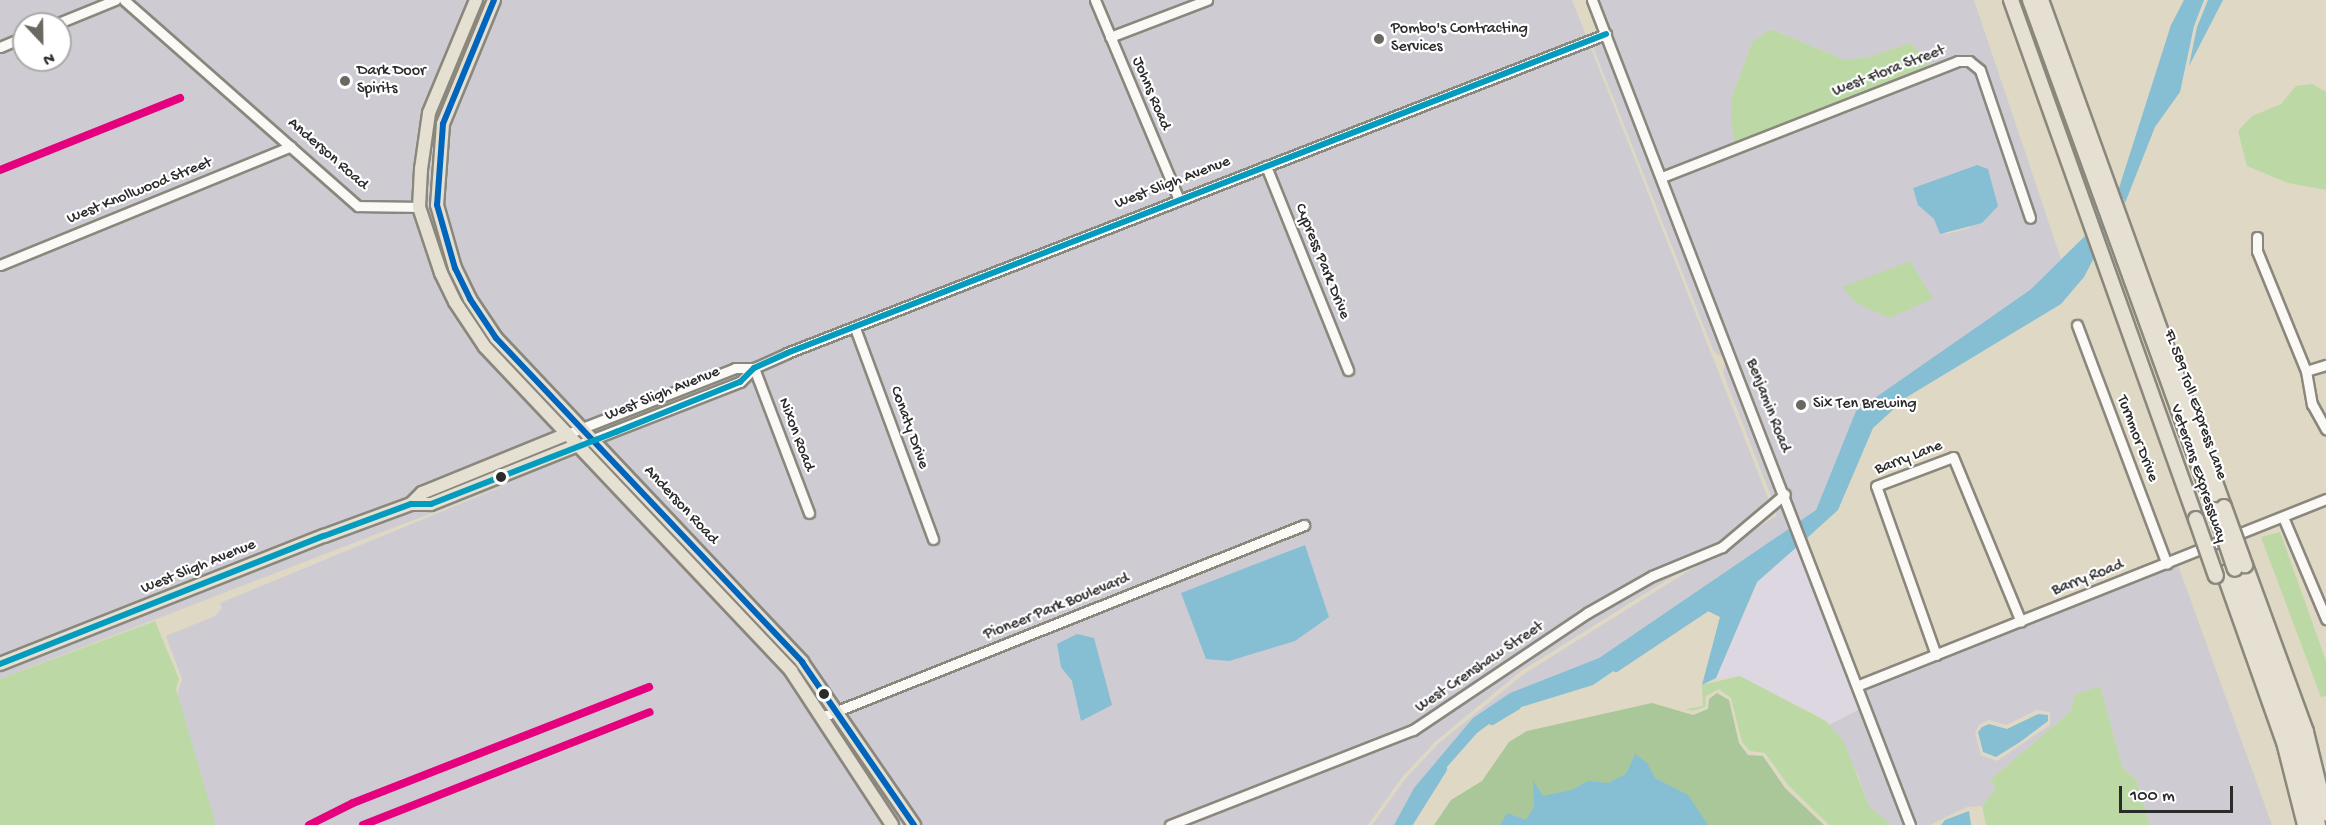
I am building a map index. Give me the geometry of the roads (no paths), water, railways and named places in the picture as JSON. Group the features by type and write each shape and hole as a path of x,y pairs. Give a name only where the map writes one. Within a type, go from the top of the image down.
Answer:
{"highway":[{"name":"Veterans Expressway","path":"2011,0 2131,337 2210,513 2230,571 2306,732 2326,814"},
{"path":"2030,0 2101,181"},
{"name":"Veterans Expressway","path":"2042,0 2230,571 2296,825"},
{"path":"2230,571 2284,742 2305,825"},
{"path":"2230,571 2294,734 2318,825"}],"main road":[{"path":"419,207 429,113 477,0"},
{"name":"Anderson Road","path":"494,0 443,124 437,205 455,268 470,299 496,338 596,439 802,662 914,825"},
{"name":"Anderson Road","path":"419,207 441,273 457,306 485,347 791,670 892,825"},
{"name":"West Sligh Avenue","path":"411,504 422,493 567,434"},
{"name":"West Sligh Avenue","path":"0,664 411,504 431,504 578,445"}],"street":[{"path":"72,17 115,0"},
{"name":"Anderson Road","path":"124,0 358,206 419,207"},
{"name":"Johns Road","path":"1095,0 1179,200"},
{"path":"1110,37 1207,0"},
{"name":"Benjamin Road","path":"1592,0 1859,685 1910,825"},
{"name":"West Sligh Avenue","path":"567,434 735,368 754,368 1606,34"},
{"name":"West Flora Street","path":"1662,177 1958,62 1970,61 1980,70 2031,218"},
{"name":"West Knollwood Street","path":"0,265 291,146"},
{"name":"Cypress Park Drive","path":"1266,166 1348,370"},
{"path":"2257,237 2257,251 2306,371 2312,404 2326,429"},
{"name":"Turnmor Drive","path":"2078,325 2167,564"},
{"name":"Conaty Drive","path":"855,328 933,539"},
{"path":"2306,371 2326,365"},
{"name":"West Sligh Avenue","path":"578,445 740,382 754,368"},
{"name":"Nixon Road","path":"754,368 809,513"},
{"name":"Barry Lane","path":"1936,655 1876,486 1953,457 2021,622"},
{"name":"West Crenshaw Street","path":"1170,825 1413,730 1587,613 1652,576 1722,547 1785,494"},
{"name":"Barry Road","path":"1859,685 2326,499"},
{"path":"2283,517 2323,605 2326,619"},
{"name":"Pioneer Park Boulevard","path":"822,717 1304,525"}],"water":[{"path":"2184,0 2204,0 2194,26 2180,92 2155,127 2125,203 2119,188 2171,25"},
{"path":"2208,0 2223,0 2189,66 2197,27"},
{"path":"1977,165 1988,169 1998,206 1982,223 1940,234 1934,219 1918,205 1913,188"},
{"path":"2088,233 2097,252 2084,277 2061,304 1907,397 1873,428 1838,510 1806,539 1800,521 1816,510 1856,411 2030,290"},
{"path":"1793,526 1799,545 1757,582 1716,678 1702,685 1720,617 1704,609 1593,685 1505,712 1477,733 1430,786 1406,825 1394,825 1414,788 1473,718 1510,693 1599,658"},
{"path":"1305,545 1329,617 1295,641 1229,661 1206,659 1181,593"},
{"path":"1077,634 1094,638 1112,705 1081,721 1072,681 1061,667 1057,644"},
{"path":"2038,714 2048,715 2048,721 2020,742 1996,757 1983,752 1978,732 1982,727 1989,724 2007,729"},
{"path":"1635,754 1647,763 1655,778 1688,795 1708,825 1500,825 1507,813 1526,820 1534,807 1533,780 1543,796 1572,790 1588,781 1608,783 1626,774"},
{"path":"1969,811 1971,825 1941,825 1945,820"}],"waterway":[{"path":"2094,235 2126,185"},
{"path":"1616,668 1712,604"},
{"path":"1492,721 1517,706"},
{"path":"1408,825 1443,769"}],"place":[{"name":"Pombo's Contracting Services","path":"1379,39"},
{"name":"Dark Door Spirits","path":"345,81"},
{"name":"Six Ten Brewing","path":"1801,405"}]}
